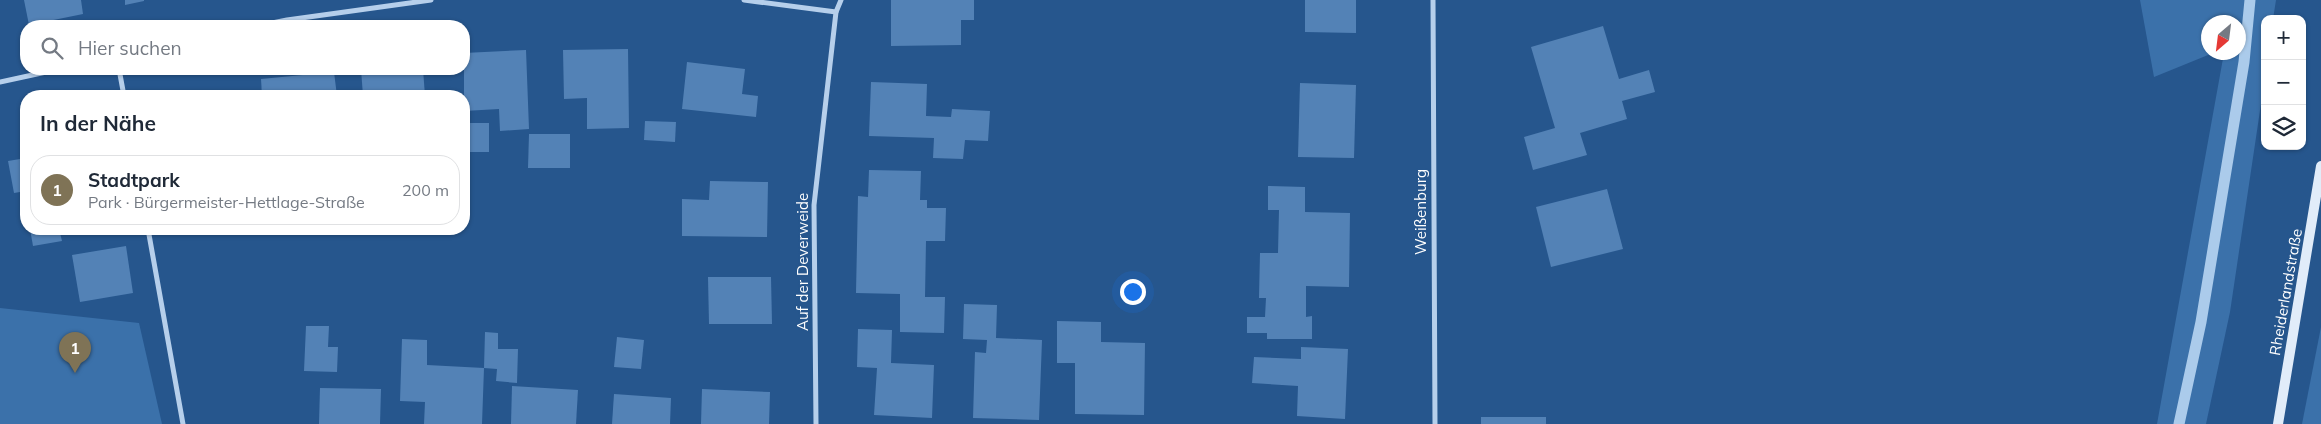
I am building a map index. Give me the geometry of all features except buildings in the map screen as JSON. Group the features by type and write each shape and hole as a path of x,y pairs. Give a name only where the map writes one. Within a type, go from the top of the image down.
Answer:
{"main road":[{"name":"Rheiderlandstraße","path":"2278,424 2321,166"}],"street":[{"path":"286,20 431,0"},
{"path":"744,0 836,12"},
{"name":"Auf der Deverweide","path":"816,424 814,205 836,12 841,0"},
{"name":"Weißenburg","path":"1432,0 1435,424"},
{"path":"0,82 32,75"},
{"path":"120,75 123,90"},
{"path":"149,235 183,424"}],"shaded area":[{"path":"2140,0 2276,0 2274,15 2261,15 2261,104 2230,312 2206,424 2157,424 2223,60 2246,60 2246,15 2201,15 2201,58 2154,77"},
{"path":"0,308 139,323 162,424 0,424"},
{"path":"2321,327 2321,424 2302,424"}],"waterway":[{"path":"2179,424 2201,322 2244,62 2250,0"}],"place":[{"name":"Stadtpark","path":"75,373"}]}
